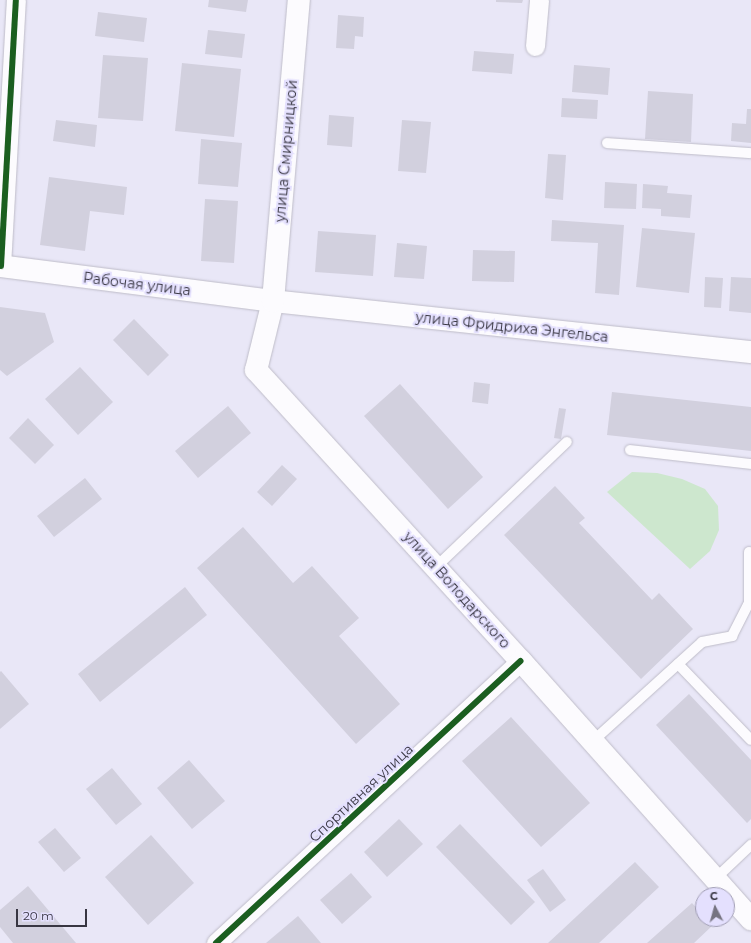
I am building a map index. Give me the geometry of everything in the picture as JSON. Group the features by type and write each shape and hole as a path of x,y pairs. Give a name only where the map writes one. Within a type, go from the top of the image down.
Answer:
{"main road":[{"name":"улица Смирницкой","path":"273,301 299,0"},
{"name":"Рабочая улица","path":"0,266 273,301"},
{"name":"улица Фридриха Энгельса","path":"273,301 751,352"},
{"name":"улица Володарского","path":"273,301 256,370 521,661 751,919"}],"street":[{"path":"0,266 16,0"},
{"path":"535,46 539,0"},
{"name":"Спортивная улица","path":"216,943 521,661"}],"lane":[{"path":"607,143 751,153"},
{"path":"436,567 567,442"},
{"path":"630,450 751,464"},
{"path":"593,742 702,642 732,636 749,603 748,552"},
{"path":"678,664 751,740"},
{"path":"715,879 751,845"}],"green space":[{"path":"632,472 657,473 682,479 705,489 718,506 719,530 710,551 690,569 607,492"}],"building":[{"path":"209,0 248,0 246,12 208,7"},
{"path":"496,0 523,0 522,3 496,2"},
{"path":"98,12 147,18 144,42 95,36"},
{"path":"338,15 364,17 363,37 355,36 354,49 336,48"},
{"path":"208,30 245,34 242,58 205,54"},
{"path":"474,51 514,54 512,74 472,71"},
{"path":"103,55 148,58 143,121 98,118"},
{"path":"182,63 241,69 234,137 175,131"},
{"path":"574,65 610,68 608,95 572,92"},
{"path":"648,91 693,94 691,142 645,139"},
{"path":"562,98 598,100 597,119 561,117"},
{"path":"747,109 751,109 751,143 731,141 732,123 746,124"},
{"path":"329,115 354,117 352,147 327,145"},
{"path":"56,120 97,125 95,147 53,141"},
{"path":"402,120 431,122 426,173 398,171"},
{"path":"201,139 242,143 238,187 198,184"},
{"path":"548,154 566,155 563,200 545,198"},
{"path":"49,177 127,187 124,215 90,211 85,251 40,245"},
{"path":"605,182 637,184 636,209 604,208"},
{"path":"643,184 668,186 667,193 692,195 690,218 661,216 661,209 642,208"},
{"path":"205,199 238,201 234,263 201,261"},
{"path":"552,220 624,225 619,295 595,293 598,243 551,241"},
{"path":"642,228 695,233 689,293 636,287"},
{"path":"318,231 376,235 373,276 315,272"},
{"path":"397,243 427,246 424,279 394,277"},
{"path":"473,250 515,251 514,282 472,281"},
{"path":"705,277 723,278 721,308 704,307"},
{"path":"731,277 751,278 751,313 729,311"},
{"path":"0,307 45,313 54,342 7,376 0,370"},
{"path":"134,319 169,355 148,376 113,340"},
{"path":"80,367 113,402 78,435 45,399"},
{"path":"474,382 490,384 488,404 472,402"},
{"path":"400,384 483,477 448,509 364,416"},
{"path":"612,392 751,407 751,451 607,435"},
{"path":"228,406 251,433 198,478 175,451"},
{"path":"559,408 566,409 561,439 554,438"},
{"path":"28,418 54,445 35,464 9,438"},
{"path":"282,465 297,479 272,506 257,492"},
{"path":"85,478 102,499 54,537 37,516"},
{"path":"555,486 585,518 579,523 652,600 659,593 693,629 641,679 504,535"},
{"path":"243,527 293,583 312,566 359,618 339,636 400,704 356,744 197,568"},
{"path":"185,587 207,615 100,702 78,674"},
{"path":"1,671 29,704 0,729 0,672"},
{"path":"689,694 751,760 751,819 747,823 656,725"},
{"path":"511,717 590,803 541,847 462,761"},
{"path":"189,760 225,801 192,829 157,788"},
{"path":"112,768 142,804 116,825 86,789"},
{"path":"399,819 423,844 387,877 364,852"},
{"path":"460,824 535,902 511,925 436,847"},
{"path":"55,828 81,858 64,872 38,842"},
{"path":"151,835 194,883 148,925 105,877"},
{"path":"635,862 659,887 599,943 548,943"},
{"path":"543,869 566,900 550,912 527,880"},
{"path":"351,873 372,897 342,924 320,900"},
{"path":"28,886 76,943 13,943 0,927 0,910"},
{"path":"692,903 695,906 695,927 711,927 694,943 647,943"},
{"path":"298,916 321,943 266,943"}],"cycle path":[{"path":"1,266 16,0"},
{"path":"216,943 521,661"}]}
